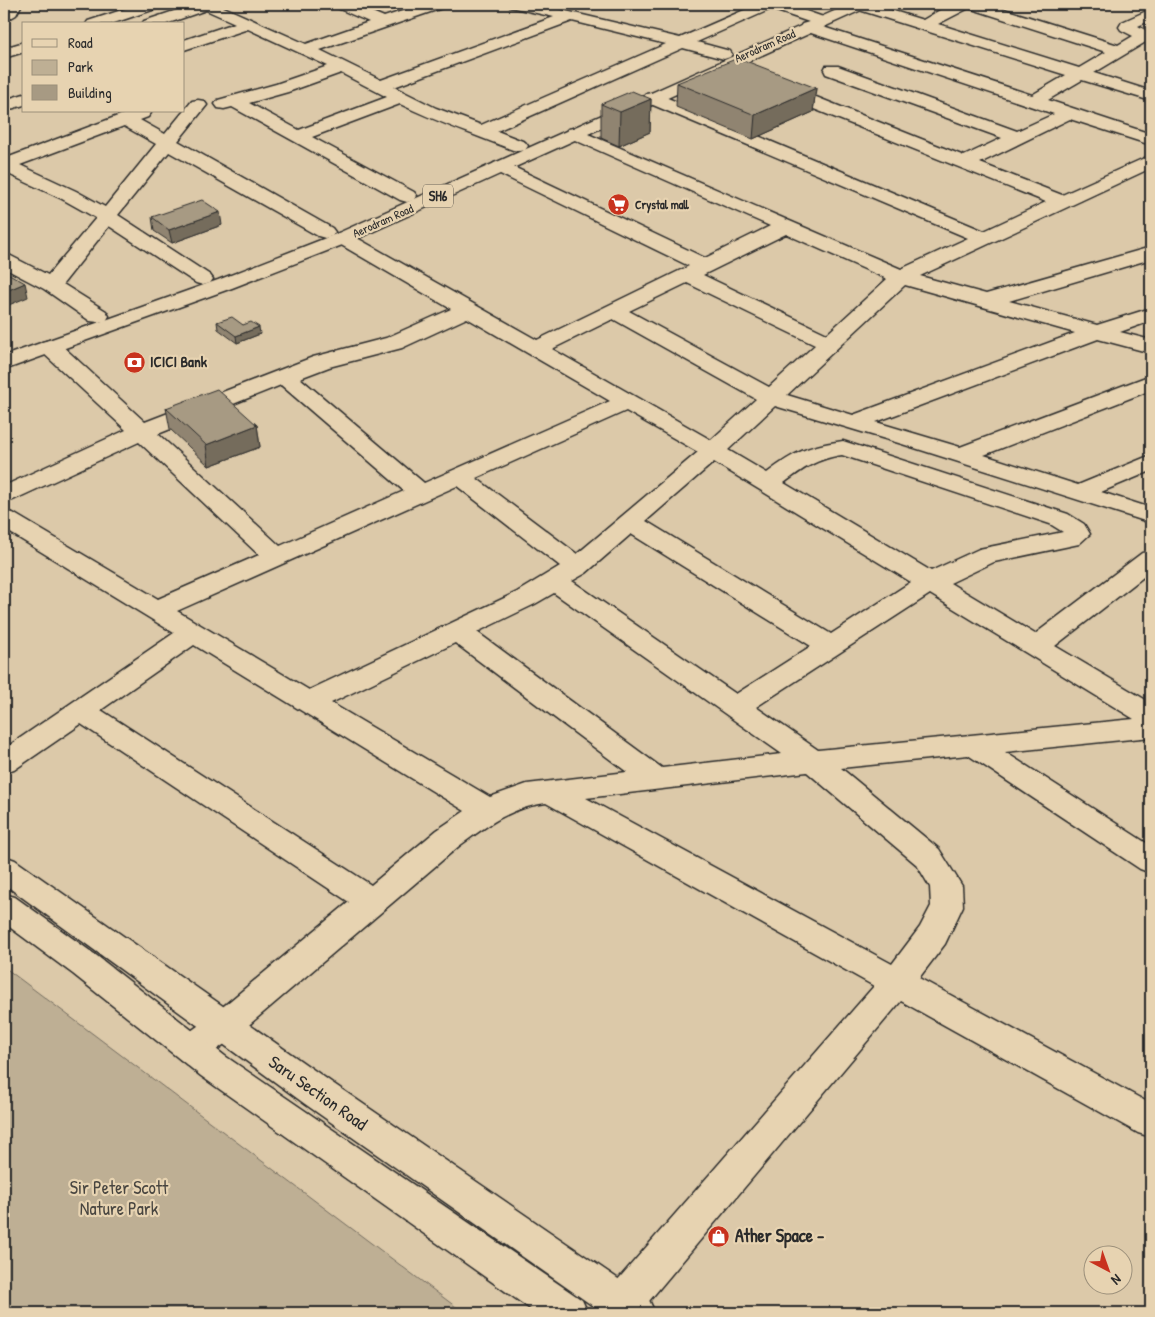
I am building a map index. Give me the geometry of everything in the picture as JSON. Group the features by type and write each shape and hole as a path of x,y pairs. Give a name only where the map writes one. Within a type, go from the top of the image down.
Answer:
{"street":[{"path":"4,17 10,12 14,4"},
{"path":"100,22 155,4"},
{"path":"156,22 206,4 342,67 430,112 519,146"},
{"path":"341,4 384,23"},
{"path":"306,50 439,4"},
{"path":"516,4 552,7 572,16 681,43 724,60 750,76"},
{"path":"480,132 771,4 812,22 1033,102 1151,140"},
{"name":"Aerodram Road","path":"812,22 840,4"},
{"path":"861,4 1151,96"},
{"name":"Aerodram Road","path":"4,349 334,235 407,196 519,146 812,22 861,4"},
{"path":"925,25 951,10 967,6 1123,49 1143,52"},
{"path":"1033,102 1143,37 1143,35 1127,27 1151,14"},
{"path":"380,86 572,16"},
{"path":"185,45 248,24"},
{"path":"4,53 22,48"},
{"name":"Aerodram Road","path":"4,363 225,284 334,235 501,167 652,98 724,60"},
{"path":"52,285 166,142 191,105 235,102 342,67"},
{"path":"832,70 1019,138"},
{"path":"768,84 1062,202"},
{"path":"298,136 402,97"},
{"path":"652,98 984,238"},
{"path":"4,106 22,100"},
{"path":"235,102 407,196"},
{"path":"4,165 145,112"},
{"path":"965,163 1069,113"},
{"path":"125,119 536,349 767,484 1151,716"},
{"path":"566,137 578,148 609,164"},
{"path":"566,137 786,226 901,277 1151,347"},
{"path":"308,702 526,598 567,574 713,452 901,277 1151,161"},
{"path":"4,165 69,195 107,216 203,279"},
{"path":"501,167 696,270 828,343"},
{"path":"536,349 786,226"},
{"path":"985,301 1151,252"},
{"path":"4,260 52,285 98,316"},
{"path":"4,495 141,432 321,362 394,343 466,310"},
{"path":"613,311 772,398 962,455 1151,516"},
{"path":"854,422 1097,332 1151,314"},
{"path":"50,348 277,557"},
{"path":"284,376 421,493"},
{"path":"962,455 1151,382"},
{"path":"156,610 627,402"},
{"path":"736,707 930,582 972,560 988,555 1070,539 1077,534 1075,528 1059,519 843,448 820,451 803,458 767,484"},
{"path":"1079,493 1151,462"},
{"path":"459,476 567,574 736,707 813,761 928,857 946,886 947,906 933,935 897,982 629,1309"},
{"path":"4,518 487,810"},
{"path":"630,522 831,646"},
{"path":"1037,646 1151,559"},
{"path":"457,631 655,778"},
{"path":"4,762 194,632"},
{"path":"80,710 373,902"},
{"path":"192,1049 225,1025 448,838 487,810 527,795 655,778 1151,727"},
{"path":"973,745 1151,860"},
{"path":"550,792 1151,1122"},
{"name":"Saru Section Road","path":"4,868 318,1093 629,1309"},
{"path":"4,906 85,965 192,1049 568,1313"}],"green space":[{"name":"Sir Peter Scott Nature Park","path":"4,967 464,1313 4,1313"}],"building":[{"path":"738,58 816,88 755,115 677,83"},
{"path":"632,91 651,99 620,112 601,104"},
{"path":"202,200 220,212 169,230 152,217"},
{"path":"4,271 25,283 4,292"},
{"path":"232,317 243,325 251,322 259,327 236,336 217,322"},
{"path":"217,389 257,425 206,445 166,408"}],"place":[{"name":"Crystal mall","path":"619,205"},
{"name":"ICICI Bank","path":"134,362"},
{"name":"Ather Space -","path":"719,1236"}]}
